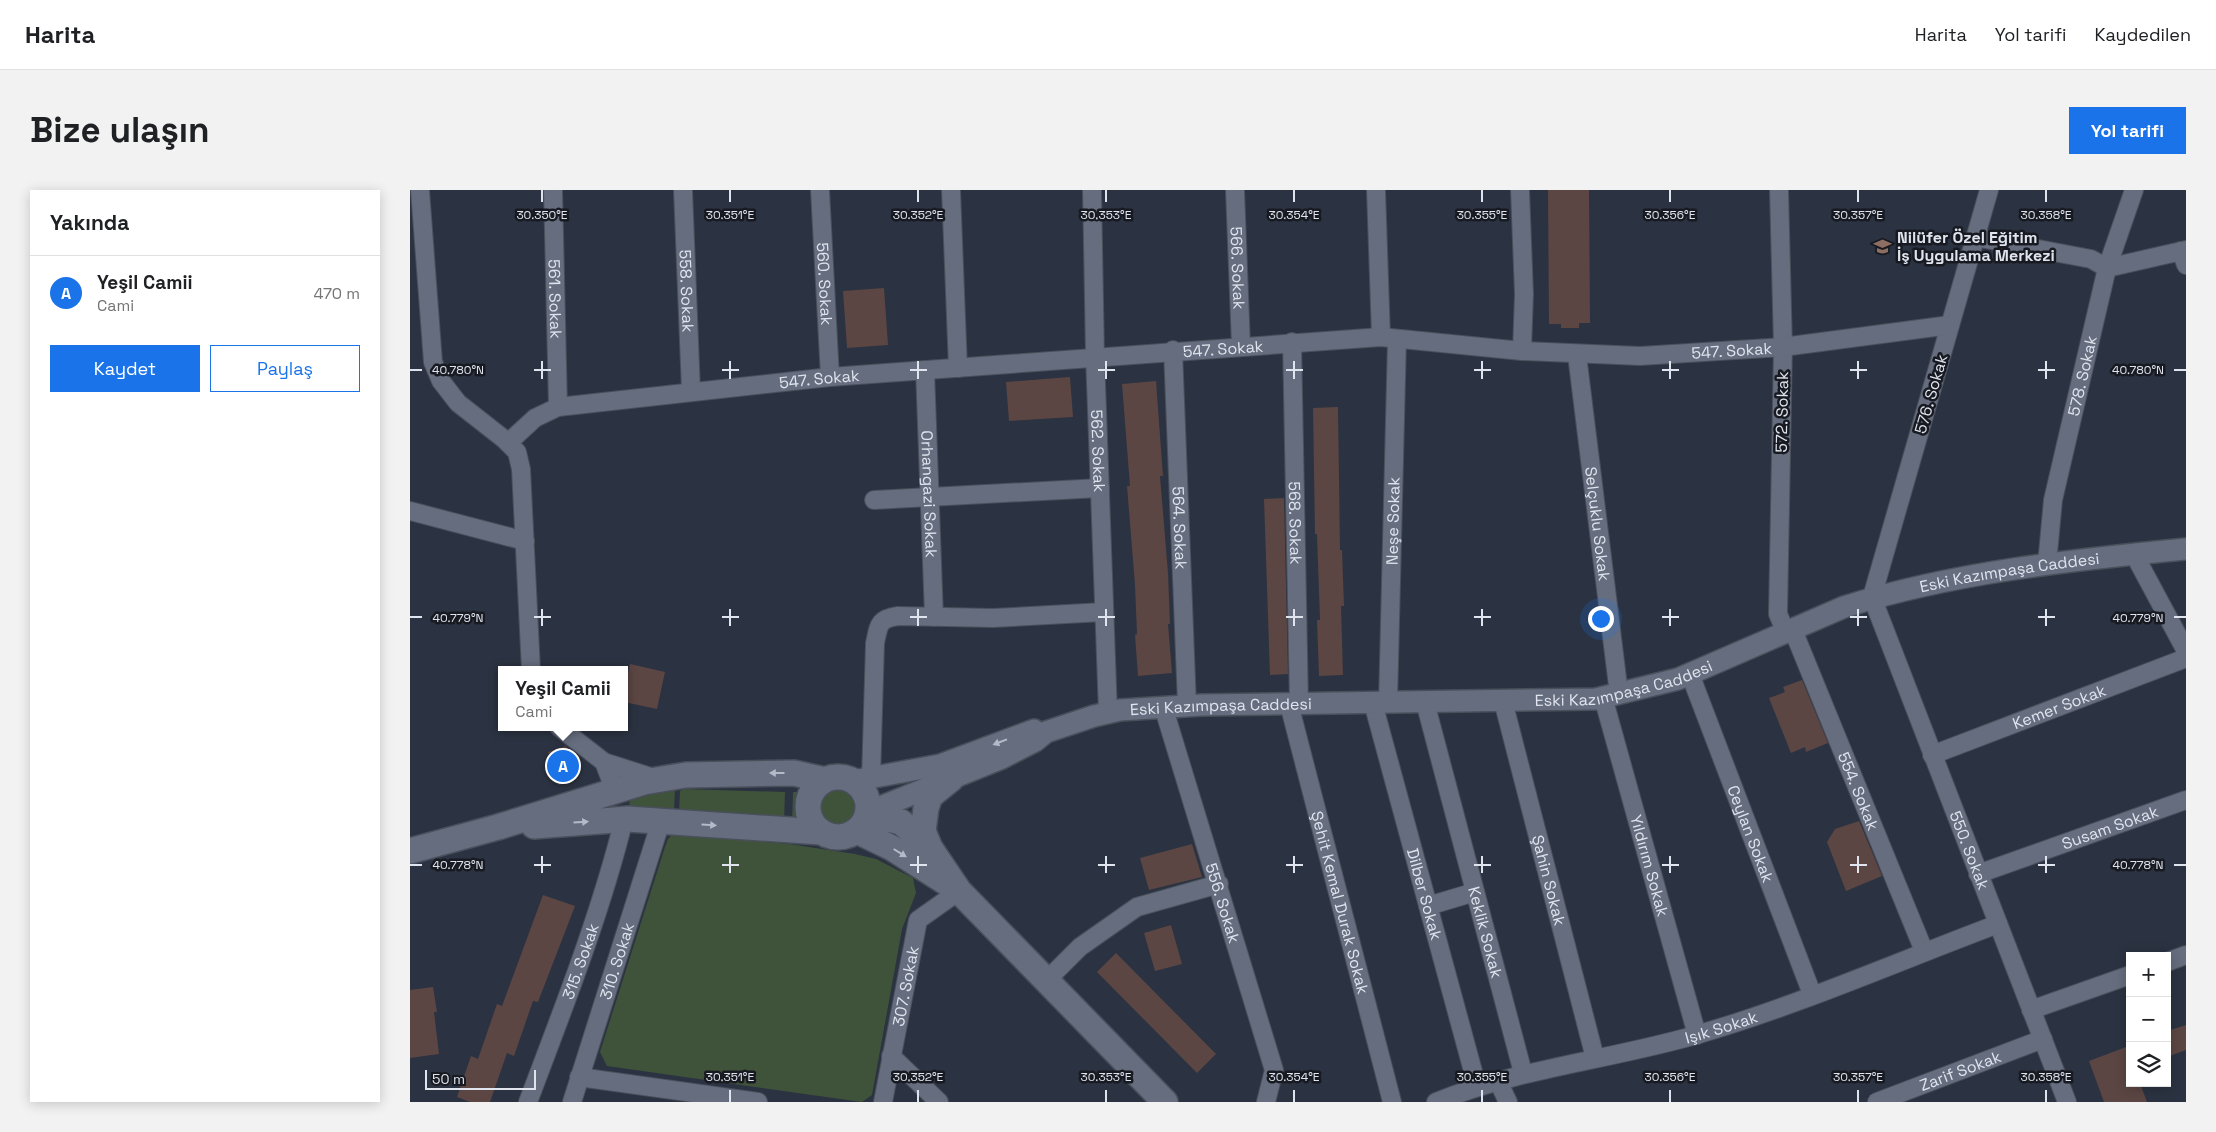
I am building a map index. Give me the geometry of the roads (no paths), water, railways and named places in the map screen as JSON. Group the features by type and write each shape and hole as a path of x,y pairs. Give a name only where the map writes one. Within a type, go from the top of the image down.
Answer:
{"main road":[{"path":"410,851 498,827 615,791 686,775 794,773 826,780"},
{"path":"821,832 811,820 808,805 813,790 826,780 835,777 871,778 865,794 864,819 892,848 959,891"},
{"path":"951,778 930,796 926,808 923,831 930,848 959,891 1165,1102"},
{"path":"615,791 624,819"},
{"path":"498,827 624,819 821,832 839,838 864,819 901,822 930,848"}],"street":[{"path":"420,190 433,362 441,381 458,403 517,452 521,469 532,666"},
{"name":"561. Sokak","path":"553,190 558,407"},
{"name":"558. Sokak","path":"683,190 691,391"},
{"name":"560. Sokak","path":"820,190 830,377"},
{"path":"951,190 958,368"},
{"name":"562. Sokak","path":"1092,190 1095,356 1108,713"},
{"name":"566. Sokak","path":"1236,190 1241,346"},
{"name":"Neşe Sokak","path":"1376,190 1389,338 1380,703"},
{"path":"1520,190 1524,294 1522,351"},
{"name":"572. Sokak","path":"1779,190 1783,347 1778,614 1790,632"},
{"name":"576. Sokak","path":"1872,598 1989,190"},
{"name":"578. Sokak","path":"2047,564 2053,500 2107,268 2134,190"},
{"path":"1976,237 2091,259 2107,268 2184,255"},
{"name":"547. Sokak","path":"508,443 535,418 558,407 830,377 1173,350 1389,338 1577,355 1640,356 1783,347 1950,325"},
{"name":"568. Sokak","path":"1292,342 1294,704"},
{"name":"564. Sokak","path":"1173,350 1187,705"},
{"name":"Selçuklu Sokak","path":"1577,355 1611,696"},
{"name":"Orhangazi Sokak","path":"925,370 934,617"},
{"path":"874,500 1100,488"},
{"path":"410,511 525,541"},
{"name":"Eski Kazımpaşa Caddesi","path":"864,819 951,778 1002,758 1035,741 1046,732 1108,713 1187,705 1564,701 1611,696 1690,674 1844,607 1872,598 2047,564 2186,548"},
{"path":"2134,554 2186,651"},
{"name":"550. Sokak","path":"1872,598 2067,1102"},
{"path":"871,778 872,691 875,643 879,625 885,618 898,616 993,618 1104,612"},
{"name":"554. Sokak","path":"1790,632 1924,951"},
{"name":"Kemer Sokak","path":"1932,755 2186,658"},
{"name":"Ceylan Sokak","path":"1690,674 1812,994"},
{"name":"Yıldırım Sokak","path":"1611,696 1697,1035"},
{"name":"Şahin Sokak","path":"1503,701 1595,1058"},
{"name":"Keklik Sokak","path":"1425,702 1523,1073"},
{"name":"Dilber Sokak","path":"1380,703 1428,906 1477,1086"},
{"name":"Şehit Kemal Durak Sokak","path":"1294,704 1392,1102"},
{"name":"556. Sokak","path":"1163,706 1219,884 1274,1070 1266,1102"},
{"name":"Eski Kazımpaşa Caddesi","path":"871,778 940,765 1030,730 1046,732"},
{"path":"564,731 604,762 660,780"},
{"path":"604,762 615,791"},
{"name":"Susam Sokak","path":"1978,874 2186,800"},
{"name":"315. Sokak","path":"528,1102 572,986 614,859 624,819"},
{"name":"310. Sokak","path":"572,1102 661,821"},
{"path":"1047,980 1080,947 1137,907 1219,884"},
{"name":"307. Sokak","path":"883,1102 918,920 959,891"},
{"path":"1428,906 1475,892"},
{"name":"Işık Sokak","path":"1436,1102 1477,1086 1523,1073 1697,1035 1771,1010 1998,924"},
{"path":"2171,961 2186,955"},
{"path":"2032,1010 2126,976"},
{"name":"Zarif Sokak","path":"1887,1100 2043,1039"},
{"path":"891,1056 939,1102"},
{"path":"579,1077 758,1102"},
{"path":"1498,1081 1508,1102"}],"place":[{"name":"Nilüfer Özel Eğitim İş Uygulama Merkezi","path":"1883,246"},
{"name":"Yeşil Camii","path":"563,766"}]}
